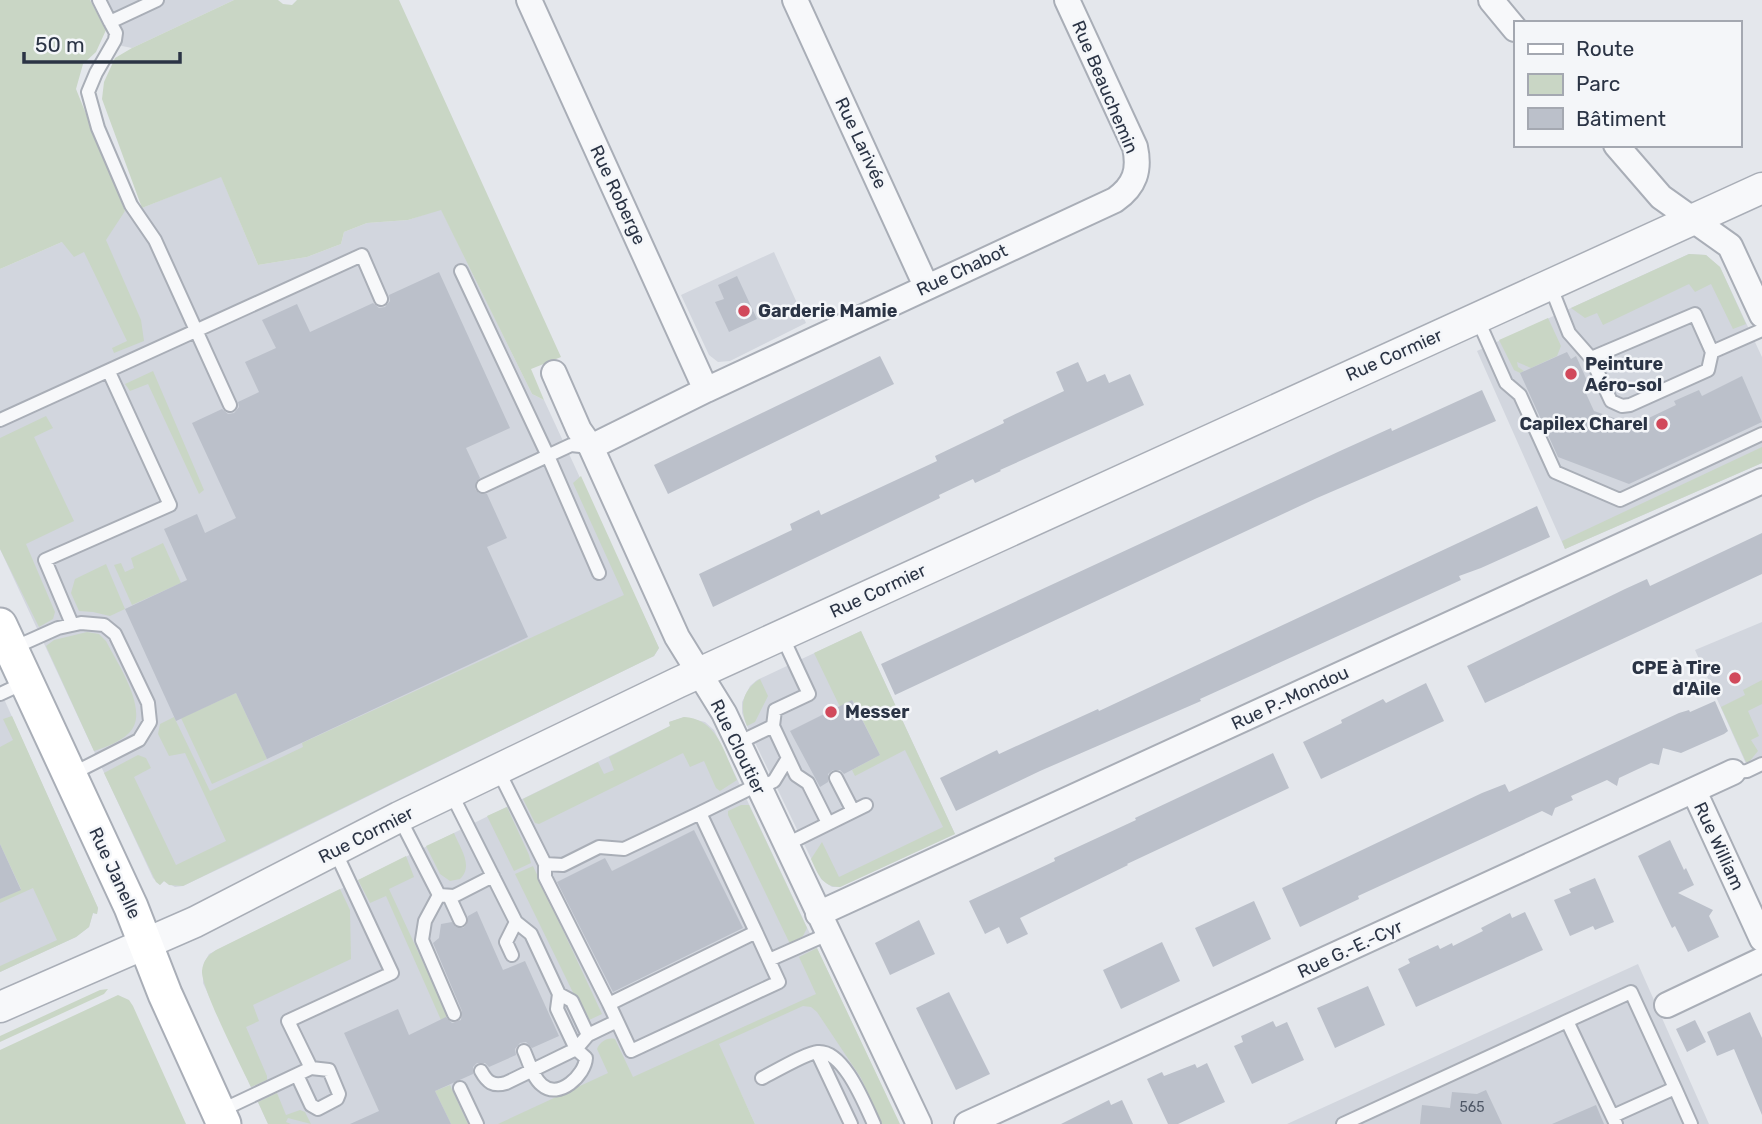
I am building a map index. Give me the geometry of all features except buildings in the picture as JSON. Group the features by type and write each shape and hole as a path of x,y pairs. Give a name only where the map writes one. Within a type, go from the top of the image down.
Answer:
{"main road":[{"name":"Rue Janelle","path":"6,637 13,688 70,775 221,1118"}],"street":[{"name":"Rue Roberge","path":"528,0 706,390"},
{"name":"Rue Larivée","path":"795,0 926,286"},
{"name":"Rue Beauchemin","path":"1067,0 1135,147 1136,176"},
{"path":"1491,0 1514,28"},
{"path":"1618,147 1661,197 1730,246 1762,315"},
{"name":"Rue Chabot","path":"591,447 926,286 1115,200 1126,192 1136,176"},
{"name":"Rue Cormier","path":"0,1007 229,905 450,792 781,635 1762,188"},
{"name":"Rue Cloutier","path":"554,373 579,430 591,447 677,637 724,713 919,1124"},
{"name":"Rue P.-Mondou","path":"823,924 1762,481"},
{"name":"Rue G.-E.-Cyr","path":"967,1124 1733,772"},
{"name":"Rue William","path":"1694,791 1762,939"},
{"path":"1667,1005 1762,960"}],"lane":[{"path":"99,0 116,33 115,40 91,84 89,100 98,128 131,205 155,240 230,405"},
{"path":"110,22 157,0"},
{"path":"0,420 362,255 381,299"},
{"path":"461,271 548,456 599,573"},
{"path":"1550,284 1569,333 1591,358 1607,396 1616,404 1630,405 1708,370 1712,352 1695,314 1591,358"},
{"path":"1477,317 1506,383 1520,395 1555,472 1598,491 1620,499 1762,434"},
{"path":"1712,352 1762,330"},
{"path":"72,624 45,560 170,505 110,372"},
{"path":"484,486 571,445 591,447"},
{"path":"6,637 72,624 104,625 115,634 148,703 151,715 147,729 134,744 70,775"},
{"path":"781,635 809,694 775,710 773,726 796,775 808,783 828,823"},
{"path":"738,743 773,726"},
{"path":"545,864 563,865 598,847 624,849 774,781 788,758"},
{"path":"1733,772 1747,771 1762,764"},
{"path":"498,769 545,864 545,877 631,1051 779,982 700,813"},
{"path":"836,778 853,811"},
{"path":"450,792 516,922 531,934 559,994 557,1009 576,1049 586,1058 586,1065 574,1081 564,1087 548,1089 540,1084 524,1051"},
{"path":"785,845 866,804"},
{"path":"399,817 436,892 444,896 460,920"},
{"path":"311,1068 288,1021 392,972 335,851"},
{"path":"454,1014 422,940 425,921 444,896 493,876"},
{"path":"512,955 506,942 516,922"},
{"path":"769,960 823,924"},
{"path":"609,1004 756,932"},
{"path":"1343,1124 1631,992 1691,1124"},
{"path":"559,994 572,1001 588,1035"},
{"path":"481,1071 489,1082 500,1085 576,1049 588,1035 617,1021"},
{"path":"1567,1021 1614,1120 1675,1088"},
{"path":"817,1052 850,1124"},
{"path":"762,1077 817,1052 829,1055 844,1068 853,1081 874,1124"},
{"path":"221,1118 297,1075 311,1068 329,1070 340,1094 337,1099 317,1109 311,1105 297,1075"},
{"path":"460,1088 477,1124"}],"shaded area":[{"path":"90,0 234,0 132,48 117,45 110,38"},
{"path":"221,176 258,265 307,257 341,244 344,232 367,223 408,220 441,209 532,394 544,400 659,648 654,656 240,859 183,886 175,887 164,881 160,885 153,878 0,549 0,269 62,242 101,229 125,211 142,208"},
{"name":"Garderie Mamie","path":"774,252 806,323 730,361 718,362 709,355 681,295"},
{"path":"1689,254 1706,255 1720,267 1762,357 1762,463 1565,549 1477,351"},
{"name":"CPE à Tire d'Aile","path":"1762,622 1762,772 1752,777 1695,650"},
{"path":"861,631 955,834 840,887 832,887 821,879 746,724 742,702 750,686 757,680"},
{"path":"0,690 98,908 97,914 93,913 89,927 76,937 0,972"},
{"path":"684,717 705,722 714,730 887,1097 861,1109 867,1124 755,1124 721,1050 560,1124 268,1124 203,983 204,963 209,954 670,726 669,722"},
{"path":"1638,964 1709,1124 1287,1124"}],"green space":[{"path":"0,0 90,0 106,30 96,52 83,64 76,89 125,211 106,240 141,320 144,341 114,353 112,348 127,341 84,252 74,257 62,242 0,269"},
{"path":"234,0 278,0 292,5 297,0 399,0 561,357 531,369 544,400 532,394 441,210 408,220 367,223 344,232 341,244 307,257 258,265 221,177 142,208 102,99 104,82 115,58"},
{"path":"1689,254 1706,255 1720,267 1746,324 1733,329 1711,284 1695,292 1689,284 1603,325 1597,313 1585,318 1571,308"},
{"path":"1548,318 1561,346 1557,356 1531,368 1517,362 1518,367 1524,371 1520,373 1514,370 1499,340"},
{"path":"153,371 204,490 199,494 148,384 130,391 125,384"},
{"path":"46,416 53,428 34,437 74,521 26,544 55,612 53,619 39,627 0,549 0,438"},
{"path":"1762,447 1762,463 1565,549 1562,541"},
{"path":"581,476 659,648 654,656 183,886 169,885 164,881 160,885 156,882 104,773 138,755 146,758 151,768 134,777 176,865 226,841 185,753 169,756 158,734 160,724 174,717 210,791 303,747 302,743 624,595 573,483"},
{"path":"163,543 181,583 132,605 114,565 121,563 125,572 134,568 131,558"},
{"path":"106,564 125,609 110,616 79,611 71,593 75,579"},
{"path":"861,631 955,834 840,887 825,882 811,859 822,842 839,877 943,827 905,750 855,776 852,770 880,755 853,701 840,707 814,653"},
{"path":"87,632 99,634 106,641 130,687 136,713 135,724 129,733 117,742 94,751 46,646 54,640"},
{"path":"760,679 768,696 755,722 747,726 743,712 744,700 749,688"},
{"path":"1762,680 1762,704 1748,711 1759,736 1751,740 1758,751 1746,762 1721,707 1745,695 1743,690"},
{"path":"236,693 267,759 212,784 181,718"},
{"path":"12,716 98,908 97,914 93,913 89,927 76,937 0,972 0,966 57,940 33,888 0,903 0,899 21,889 0,844 0,747 13,740 3,719"},
{"path":"684,717 696,719 712,731 737,780 720,791 716,788 704,761 690,767 683,753 539,824 535,823 523,799 598,762 604,774 614,770 609,757 670,726 669,722"},
{"path":"741,805 749,805 807,928 803,936 790,944 728,815 728,811"},
{"path":"507,807 531,863 514,871 487,816"},
{"path":"454,833 466,868 460,879 450,881 440,874 426,846"},
{"path":"406,856 414,877 389,889 448,1016 441,1020 386,896 370,903 358,880"},
{"path":"533,866 602,1014 587,1021 515,874"},
{"path":"340,889 350,910 351,959 253,1005 259,1021 246,1027 267,1080 251,1087 222,1028 203,980 205,961 216,950"},
{"path":"817,948 900,1124 882,1124 861,1078 817,1012 811,1007 803,1006 719,1044 755,1124 498,1124 608,1073 597,1049 607,1039 615,1039 633,1077 816,994 799,957"},
{"path":"108,989 104,994 0,1042 0,1036 100,990"},
{"path":"118,995 129,1000 133,1006 186,1124 0,1124 0,1050"},
{"path":"450,1085 468,1124 451,1124 435,1091"},
{"path":"277,1093 286,1115 300,1110 305,1112 311,1124 288,1118 286,1122 291,1124 268,1124 258,1102"}],"place":[{"name":"Garderie Mamie","path":"744,311"},
{"name":"Peinture Aéro-sol","path":"1571,374"},
{"name":"Capilex Charel","path":"1662,424"},
{"name":"CPE à Tire d'Aile","path":"1735,678"},
{"name":"Messer","path":"831,712"}]}
